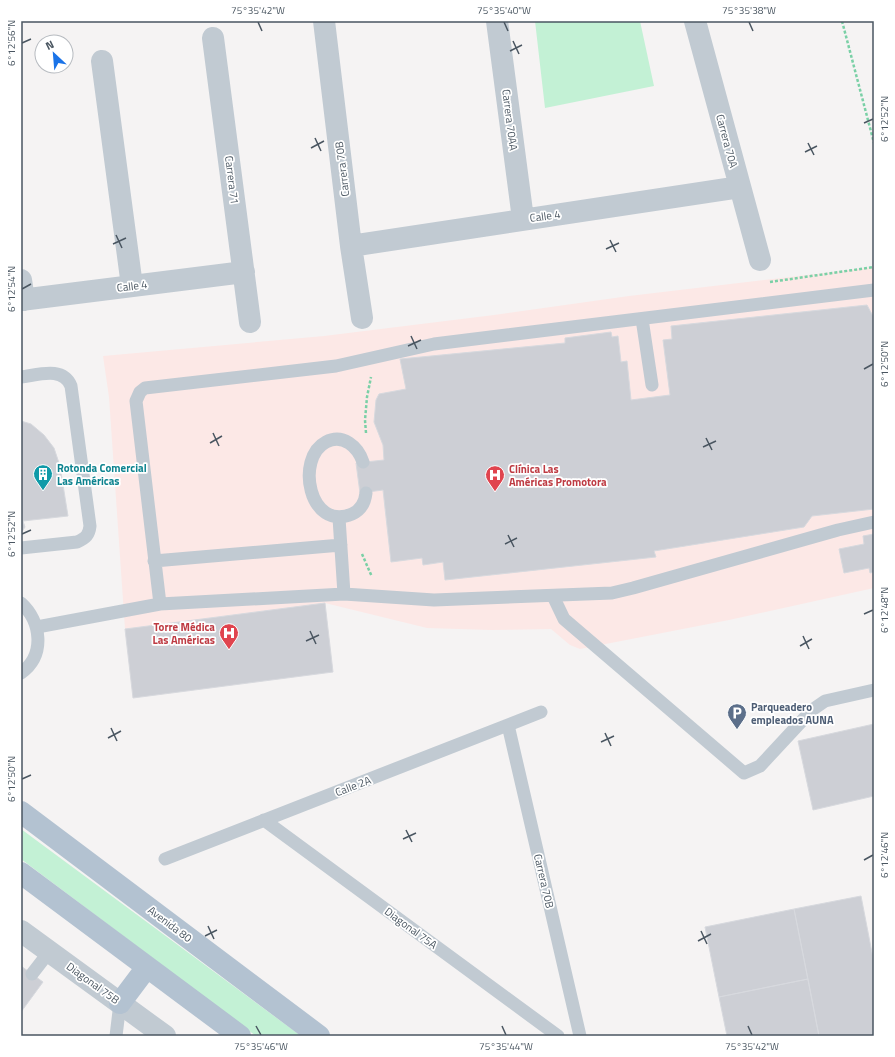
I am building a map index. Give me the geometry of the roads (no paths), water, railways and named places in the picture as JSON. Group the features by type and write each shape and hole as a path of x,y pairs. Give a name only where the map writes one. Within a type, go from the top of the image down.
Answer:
{"main road":[{"name":"Avenida 80","path":"21,812 319,1036"},
{"path":"21,873 240,1036"},
{"path":"120,1002 146,966"}],"street":[{"name":"Carrera 70B","path":"324,21 351,246 362,318"},
{"name":"Carrera 70AA","path":"498,21 523,219"},
{"name":"Carrera 70A","path":"695,21 760,260"},
{"name":"Carrera 71","path":"213,38 250,322"},
{"path":"102,61 132,286"},
{"name":"Calle 4","path":"351,246 740,187"},
{"name":"Calle 4","path":"22,293 132,286 244,272"},
{"name":"Diagonal 75B","path":"21,931 165,1036"}],"lane":[{"path":"160,604 136,401 140,392 145,388 336,366 434,344 874,290"},
{"path":"642,319 652,385"},
{"path":"21,377 56,373 63,374 68,379 71,386 90,526 89,533 84,539 78,542 21,548"},
{"path":"363,462 360,453 350,443 339,440 325,443 314,454 310,466 312,494 320,510 328,516 339,518 354,513 361,507 366,499 366,493"},
{"path":"339,518 344,594"},
{"path":"37,627 160,604 344,594 434,600 553,596 612,592 633,588 824,533 874,522"},
{"path":"154,561 341,545"},
{"path":"553,596 564,618 744,773 760,766 812,710 825,701 874,690"},
{"path":"21,603 30,613 37,627 38,639 37,651 32,662 21,673"},
{"name":"Calle 2A","path":"165,859 541,712"},
{"name":"Carrera 70B","path":"508,725 580,1036"},
{"name":"Diagonal 75A","path":"264,820 558,1036"},
{"path":"32,974 50,952"},
{"path":"116,1036 120,1002"}],"place":[{"name":"Rotonda Comercial Las Américas","path":"43,491"},
{"name":"Clínica Las Américas Promotora","path":"495,492"},
{"name":"Torre Médica Las Américas","path":"229,650"},
{"name":"Parqueadero empleados AUNA","path":"737,730"}]}
